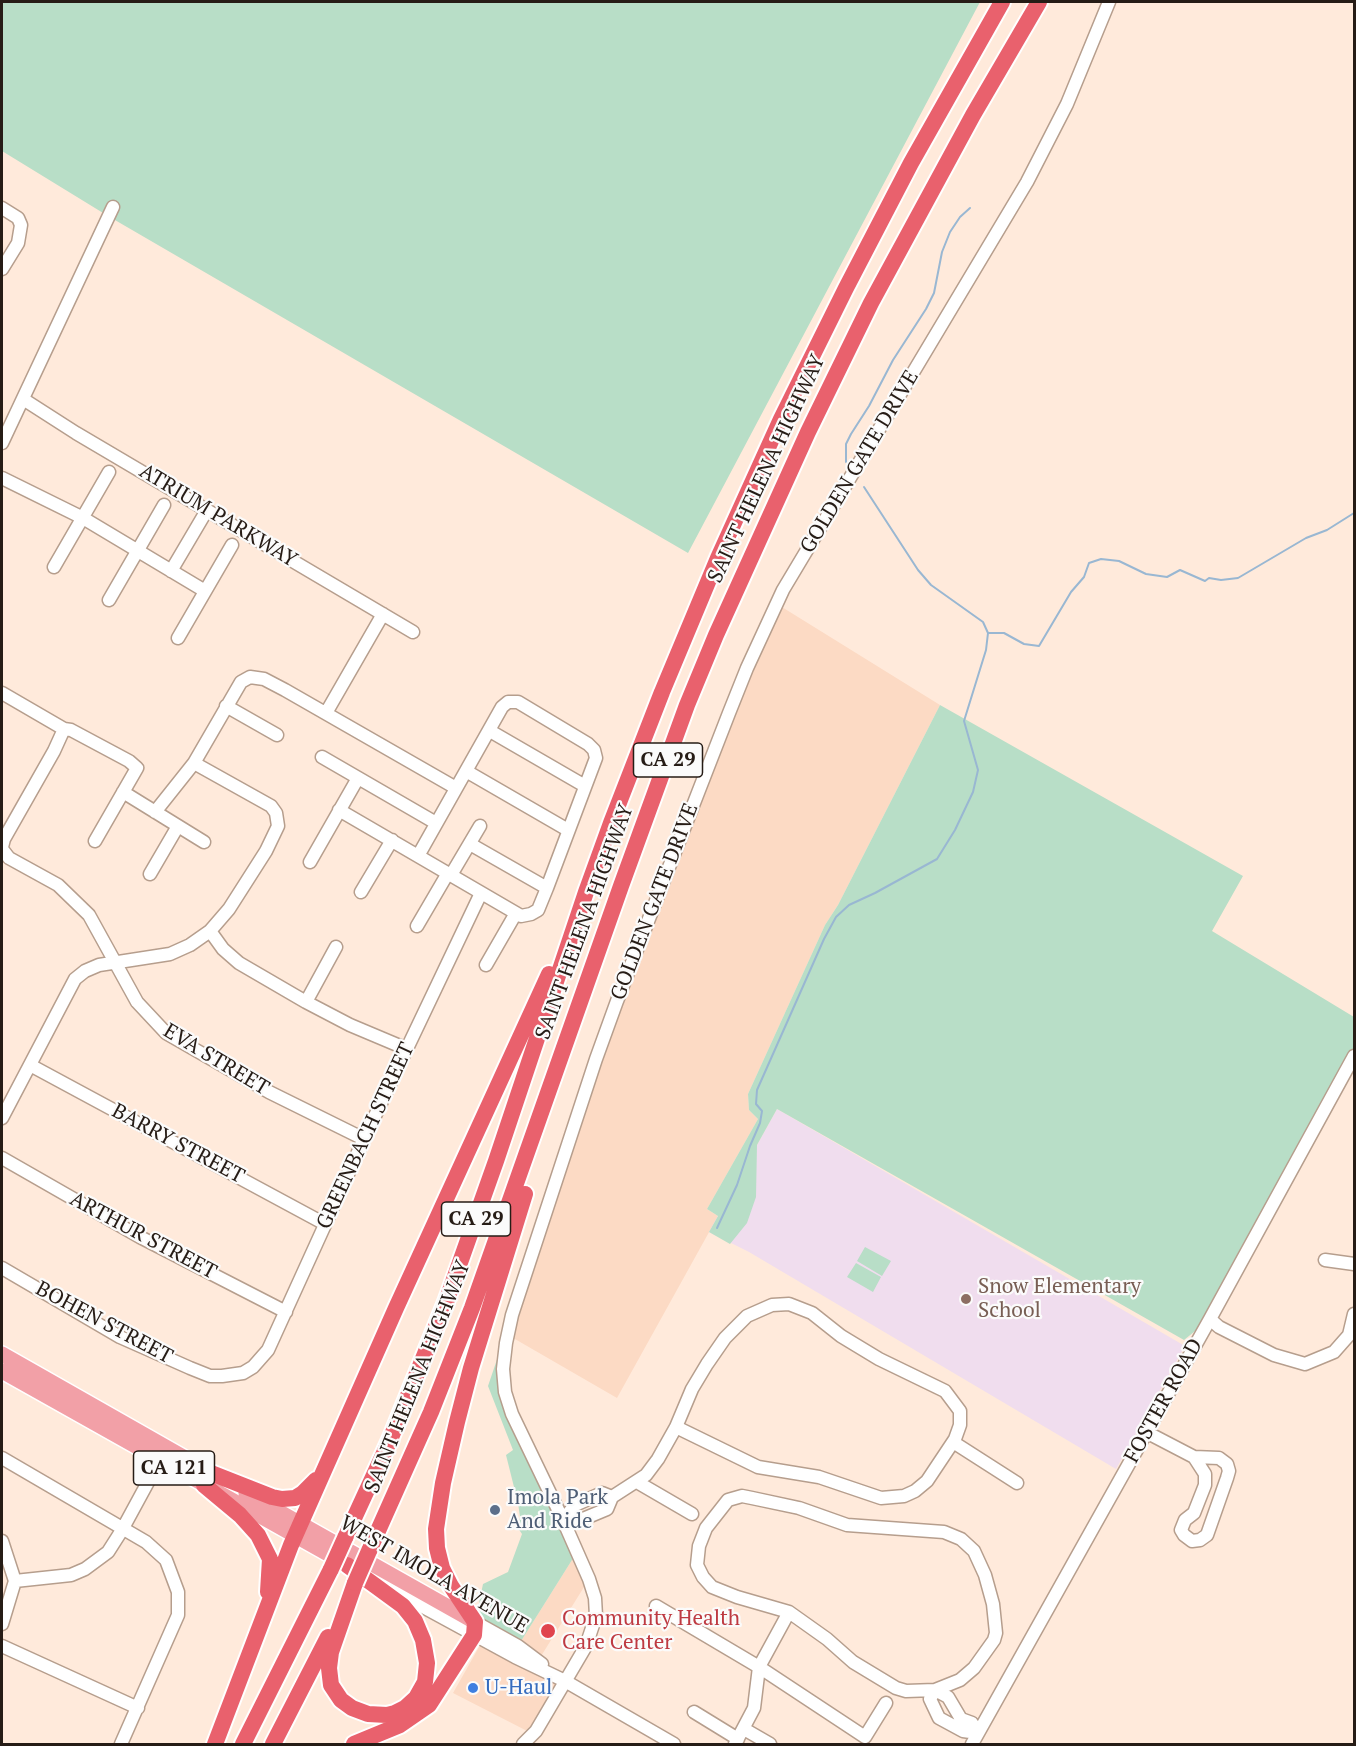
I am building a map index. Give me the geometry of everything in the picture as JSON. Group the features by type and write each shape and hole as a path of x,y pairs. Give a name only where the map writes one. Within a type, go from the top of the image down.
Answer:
{"highway":[{"name":"SAINT HELENA HIGHWAY","path":"243,1744 339,1567 345,1538 390,1440 446,1302 586,892 662,692 718,558 781,419 884,213 1002,2"},
{"name":"SAINT HELENA HIGHWAY","path":"273,1744 355,1583 427,1421 479,1290 608,921 687,705 740,581 808,432 871,303 938,178 1039,2"},
{"name":"CA 121","path":"207,1479 272,1497 288,1499 303,1493 326,1467 586,892"},
{"path":"354,1744 400,1725 429,1705 475,1629 451,1586 440,1558 436,1529 443,1483 471,1368 608,921"},
{"path":"215,1744 298,1530 326,1467"},
{"path":"207,1479 258,1535 270,1559 270,1583 263,1619"},
{"name":"CA 121","path":"339,1567 403,1606 415,1621 423,1640 427,1663 425,1682 416,1698 395,1713 368,1714 352,1708 342,1700 331,1685 329,1668 331,1652 355,1583"}],"main road":[{"name":"WEST IMOLA AVENUE","path":"2,1354 207,1479 475,1629"},
{"name":"WEST IMOLA AVENUE","path":"2,1371 160,1460 207,1479"},
{"name":"WEST IMOLA AVENUE","path":"298,1530 339,1567"}],"street":[{"name":"GOLDEN GATE DRIVE","path":"523,1744 536,1731 586,1646 596,1616 595,1598 589,1579 512,1414 505,1392 503,1369 506,1343 512,1315 616,1001 747,668 783,590 1032,173 1067,104 1109,2"},
{"path":"2,442 113,207"},
{"path":"2,208 18,218 21,225 18,243 2,269"},
{"name":"ATRIUM PARKWAY","path":"23,399 76,433 413,632"},
{"path":"54,567 109,472"},
{"path":"2,478 83,518 205,591"},
{"path":"109,600 164,505"},
{"path":"171,571 207,510"},
{"path":"178,638 232,545"},
{"path":"326,713 383,614"},
{"path":"155,812 195,763 241,682 250,677 264,679 456,788"},
{"path":"2,693 64,729 71,730 129,761 137,768 95,841"},
{"path":"339,810 521,916 538,910 596,758 594,750 588,744 518,702 508,702 502,707 418,856"},
{"path":"226,706 277,735"},
{"path":"2,848 4,839 64,729"},
{"path":"490,731 585,786"},
{"path":"322,757 436,823"},
{"path":"2,1118 75,980 85,971 99,965 170,954 190,945 210,931 247,883 266,851 278,826 276,813 271,806 195,763"},
{"path":"466,771 568,830"},
{"path":"310,862 358,778"},
{"path":"123,792 204,842"},
{"path":"150,874 178,826"},
{"path":"417,926 480,826"},
{"path":"361,892 392,840"},
{"path":"470,844 547,888"},
{"name":"EVA STREET","path":"2,848 9,858 58,885 89,915 137,1002 166,1033 269,1092 364,1139"},
{"name":"GREENBACH STREET","path":"243,1373 253,1367 268,1350 364,1139 481,893"},
{"path":"486,965 516,913"},
{"path":"210,931 223,949 239,963 350,1025 407,1049"},
{"path":"306,1002 336,947"},
{"name":"FOSTER ROAD","path":"972,1744 1354,1056"},
{"name":"BARRY STREET","path":"30,1065 325,1224"},
{"name":"ARTHUR STREET","path":"2,1158 140,1237 286,1312"},
{"path":"1325,1260 1354,1264"},
{"name":"BOHEN STREET","path":"2,1268 120,1337 190,1368 210,1376 243,1373"},
{"path":"563,1520 583,1519 606,1509 612,1497 646,1475 658,1459 676,1426 689,1394 706,1364 725,1338 747,1316 772,1305 789,1304 812,1313 842,1336 879,1359 945,1391 960,1411 960,1425 952,1442 927,1481 915,1491 904,1496 881,1498 819,1477 758,1467 676,1426"},
{"path":"1210,1319 1219,1327 1274,1355 1305,1364 1334,1352 1352,1335 1354,1314"},
{"path":"1146,1432 1194,1457 1220,1458 1227,1464 1229,1471 1207,1535 1200,1540 1192,1541 1181,1530 1185,1520 1194,1513 1205,1485 1205,1474 1194,1457"},
{"path":"952,1442 1017,1483"},
{"path":"2,1458 146,1542 166,1560 178,1592 178,1615 121,1744"},
{"path":"15,1581 71,1575 85,1569 108,1552 160,1460"},
{"path":"637,1482 692,1514"},
{"path":"742,1496 799,1508 847,1525 945,1532 961,1539 974,1551 985,1575 993,1604 996,1633 994,1640 974,1668 960,1680 935,1690 906,1691 879,1680 789,1612 712,1587 703,1577 697,1565 699,1546 706,1528 728,1500 742,1496"},
{"path":"2,1541 15,1581 2,1624"},
{"name":"WEST IMOLA AVENUE","path":"339,1567 475,1629 672,1744"},
{"path":"656,1606 759,1667 865,1737 886,1702"},
{"path":"739,1738 754,1708 759,1667 789,1612"},
{"path":"2,1646 138,1708"},
{"path":"935,1690 948,1697 961,1719 972,1723 978,1733"},
{"path":"935,1690 930,1698 939,1718 963,1731 978,1733"},
{"path":"694,1712 739,1738 770,1744"}],"shaded area":[{"path":"777,604 940,705 838,905 825,925 748,1094 749,1110 758,1119 707,1209 718,1216 617,1398 508,1335 596,1059"},
{"name":"Snow Elementary School","path":"777,1109 1185,1346 1116,1469 749,1252 709,1232"},
{"path":"577,1552 589,1579 538,1661 518,1646"},
{"path":"483,1640 565,1681 533,1734 453,1693"}],"green space":[{"path":"2,2 980,2 688,553 108,216 2,151"},
{"path":"940,705 1243,876 1212,931 1354,1017 1354,1056 1210,1319 1184,1340 777,1109 757,1145 756,1197 747,1223 730,1244 709,1232 718,1216 707,1209 758,1119 749,1110 748,1094 825,925 838,905"},
{"path":"865,1247 891,1261 882,1276 857,1261"},
{"path":"856,1263 881,1277 873,1292 847,1277"},
{"path":"512,1315 505,1392 577,1552 518,1646 475,1622 483,1584 508,1572 522,1534 518,1528 520,1517 518,1503 506,1455 513,1450 488,1386"}],"waterway":[{"path":"846,462 846,444 893,360 926,309 934,293 942,252 950,232 960,217 970,208"},
{"path":"864,487 918,570 931,585 983,622 988,633"},
{"path":"717,1228 737,1185 760,1123 762,1111 756,1104 757,1090 836,917 849,905 937,859 955,830 973,792 978,770 964,721 986,650 988,633 1004,633 1024,644 1039,646 1071,592 1084,577 1089,563 1101,559 1119,561 1146,574 1167,577 1180,570 1205,581 1209,578 1221,580 1238,578 1354,513"}],"place":[{"name":"Snow Elementary School","path":"966,1299"},
{"name":"Imola Park And Ride","path":"495,1510"},
{"name":"Community Health Care Center","path":"548,1631"},
{"name":"U-Haul","path":"473,1688"}]}
